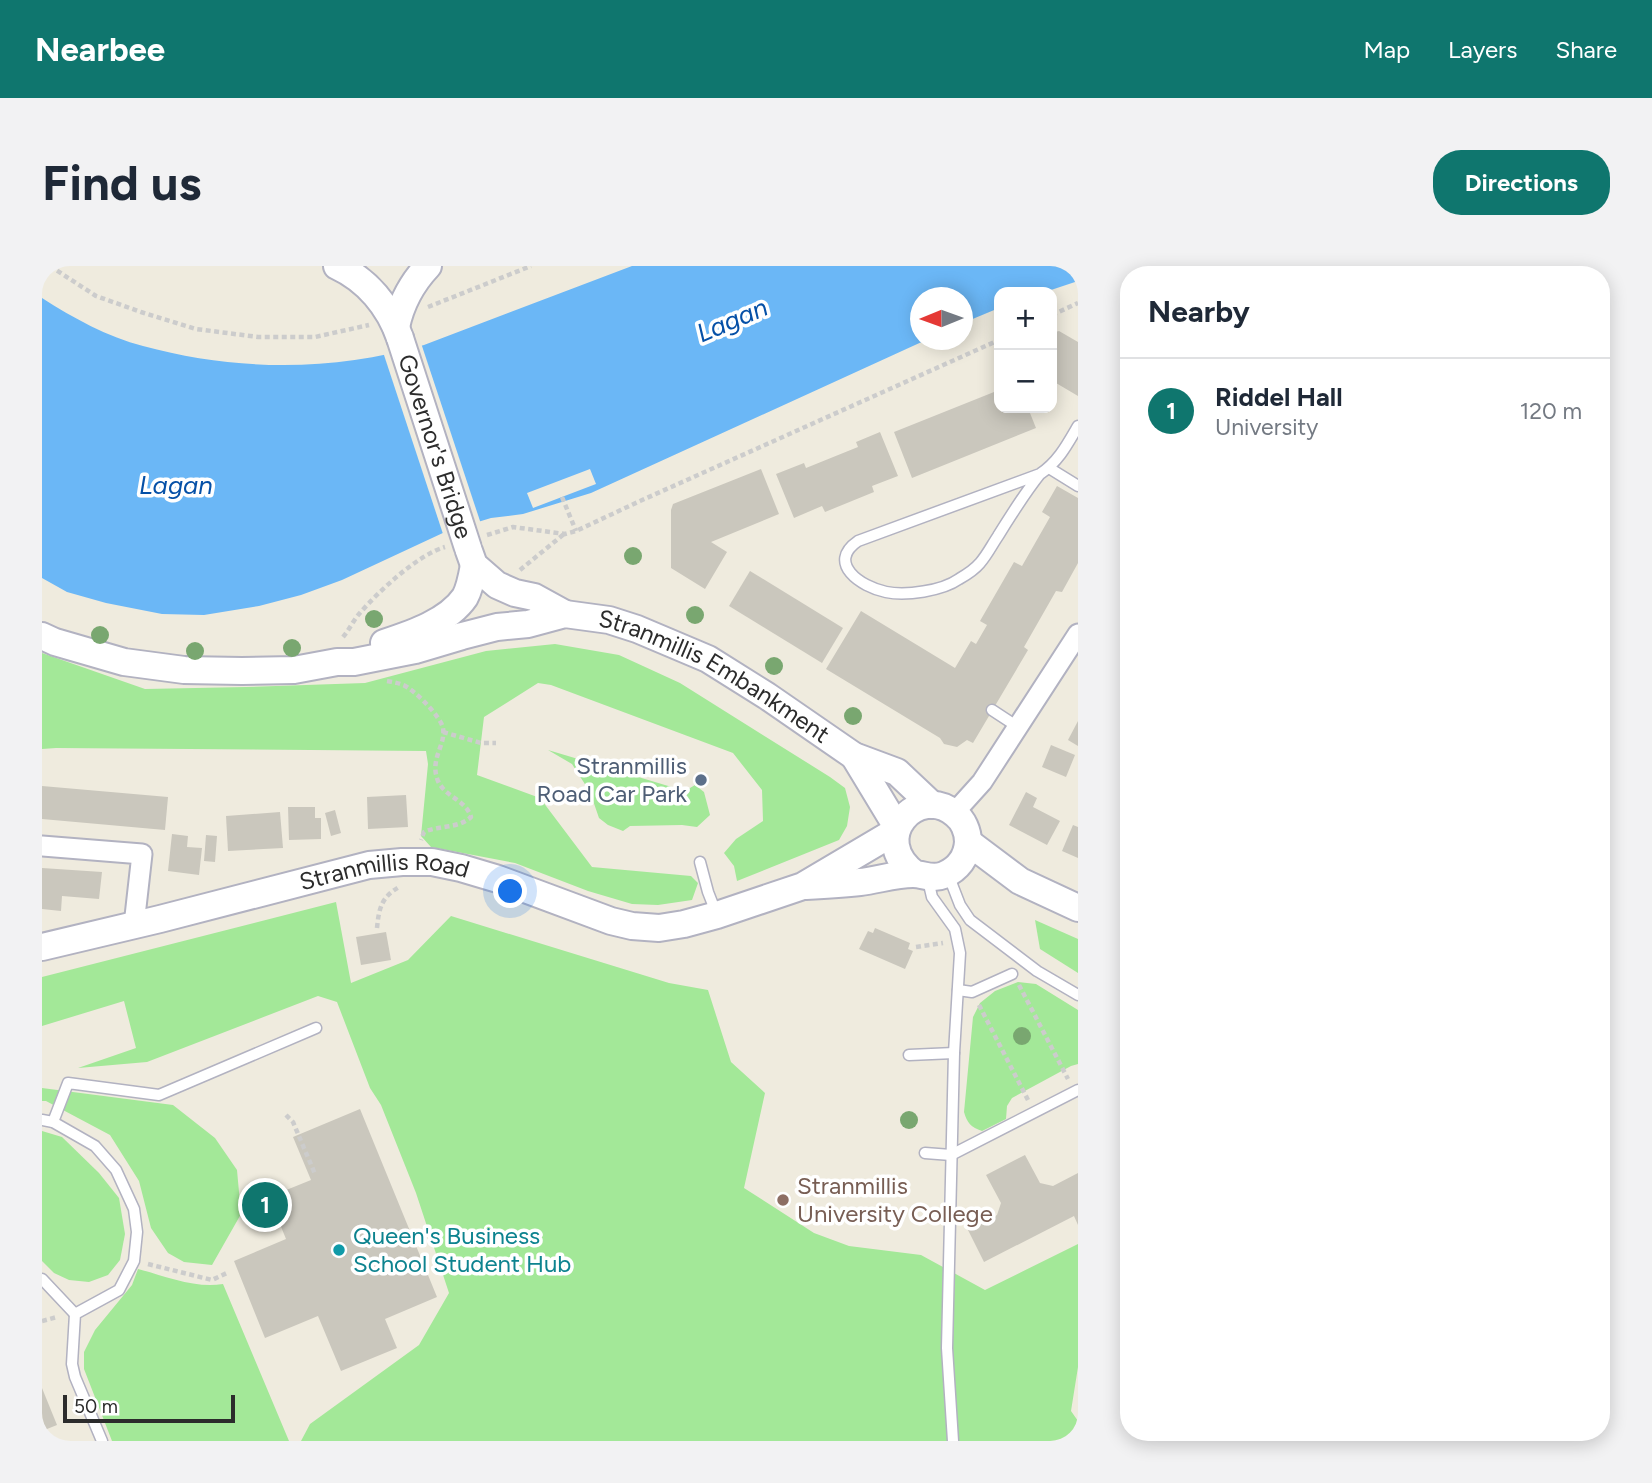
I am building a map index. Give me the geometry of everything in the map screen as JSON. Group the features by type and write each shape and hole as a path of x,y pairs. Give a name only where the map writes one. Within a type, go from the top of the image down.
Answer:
{"street":[{"name":"Governor's Bridge","path":"337,266 365,284 385,305 397,325 471,557"},
{"path":"397,325 407,294 416,278 428,266"},
{"name":"Stranmillis Embankment","path":"471,557 497,586 534,597 565,614 609,620 698,653 767,695 854,756 897,772 943,809"},
{"name":"Stranmillis Embankment","path":"338,662 429,625 452,611 464,599 468,590 471,557"},
{"name":"Stranmillis Embankment","path":"42,636 124,662 184,670 294,670 415,650 485,630 528,624 565,614"},
{"path":"943,809 982,782 1078,634"},
{"name":"Stranmillis Embankment","path":"854,756 897,829"},
{"path":"922,806 943,809 962,821 968,842 966,852 962,861 936,873 905,867 898,857 895,845 897,829 906,815 922,806"},
{"name":"Stranmillis Road","path":"42,947 369,865 414,862 432,862 461,868 611,921 659,928 718,915 803,886 897,829"},
{"name":"Stranmillis Road","path":"968,842 1020,881 1078,908"},
{"path":"42,846 142,854 134,925"},
{"name":"Stranmillis Road","path":"803,886 856,883 936,873 1020,881"}],"lane":[{"path":"1078,426 1060,457 1044,471 979,564 956,582 912,593 887,592 869,587 854,578 846,566 846,553 850,546 858,541 1044,471 1078,486"},
{"path":"992,710 1019,727"},
{"path":"700,862 718,915"},
{"path":"936,873 932,897 955,929 960,953 954,1053 947,1348 953,1441"},
{"path":"936,873 970,920 1037,971 1078,995"},
{"path":"958,990 972,992 1012,974"},
{"path":"75,1314 119,1290 134,1261 136,1232 134,1209 116,1170 95,1146 47,1121 68,1083 159,1096 316,1028"},
{"path":"909,1055 954,1053"},
{"path":"925,1153 951,1155 1032,1114 1074,1087"},
{"path":"42,1279 75,1314 72,1364 102,1441"}],"path":[{"path":"50,266 96,296 141,313 196,329 258,337 315,337 397,325 531,266"},
{"path":"1057,313 1078,303"},
{"path":"520,570 575,529 994,342"},
{"path":"562,497 575,529"},
{"path":"376,928 378,913 386,895 405,883 424,832 457,825 471,817 463,804 440,786 435,774 435,761 443,732 439,718 406,685 382,680"},
{"path":"443,732 481,743 496,743"},
{"path":"916,947 957,940"},
{"path":"1012,974 1074,1087"},
{"path":"972,992 1031,1106 1032,1114"},
{"path":"286,1115 293,1122 315,1174"},
{"path":"134,1261 212,1280 229,1272"}],"green space":[{"path":"555,644 619,655 680,683 830,777 845,788 850,807 847,826 839,840 737,881 734,866 724,853 736,839 763,821 762,790 733,753 551,685 538,683 484,717 477,775 540,798 592,867 691,876 698,883 692,900 658,905 632,904 588,891 515,863 431,847 421,836 428,764 426,751 42,749 42,653 145,689 365,683 486,651"},
{"path":"548,750 685,791 695,785 704,792 710,815 697,827 630,826 623,831 608,825 599,818 590,792 572,764"},
{"name":"Stranmillis University College","path":"336,902 351,983 408,960 451,916 669,983 708,990 731,1062 765,1093 744,1188 814,1233 849,1246 921,1255 985,1290 1078,1244 1078,1367 1071,1411 1078,1421 1078,1441 301,1441 310,1424 419,1345 449,1293 416,1193 381,1105 370,1088 337,1002 318,996 147,1062 78,1068 136,1048 124,1001 42,1026 42,977"},
{"path":"1035,920 1078,939 1078,973 1040,949"},
{"path":"1018,982 1036,984 1078,1010 1078,1064 1012,1098 1007,1106 1006,1119 982,1131 970,1124 964,1112 973,1017 980,1003 995,991"},
{"path":"42,1088 173,1105 215,1138 237,1170 241,1214 212,1265 184,1262 168,1253 151,1228 139,1181 110,1135 42,1101"},
{"path":"42,1131 62,1137 99,1173 119,1198 125,1234 120,1260 108,1275 89,1282 69,1280 54,1273 42,1261"},
{"path":"138,1269 202,1285 223,1284 289,1441 112,1441 84,1369 84,1352 95,1330 132,1285"}],"water":[{"name":"Lagan","path":"632,266 1078,266 1078,281 1057,288 994,287 994,310 973,319 973,287 910,287 910,347 591,493 523,514 491,518 445,532 342,580 301,595 259,606 204,615 162,614 67,592 42,578 42,298 78,320 117,338 213,360 248,364 319,364 390,354 424,345"}],"pier":[{"path":"421,343 481,524 444,537 383,352"},
{"path":"590,469 596,484 533,508 527,493"}],"building":[{"path":"1057,332 1078,342 1078,396 1057,384"},
{"path":"994,392 994,413 1030,413 1036,428 912,478 894,432"},
{"path":"880,432 898,476 872,486 874,492 825,512 822,506 794,518 776,474 804,463 806,468 858,447 856,442"},
{"path":"761,469 779,514 711,542 727,552 705,589 671,568 673,504"},
{"path":"1057,486 1078,498 1078,563 1062,592 1056,591 1024,647 1028,650 973,743 967,740 957,747 944,744 940,738 826,669 861,611 955,668 971,641 976,644 987,625 980,621 1014,562 1022,566 1050,517 1042,512"},
{"path":"750,571 843,628 822,663 729,606"},
{"path":"1078,721 1078,746 1068,740"},
{"path":"1051,745 1075,755 1066,777 1042,767"},
{"path":"42,786 168,797 165,830 42,819"},
{"path":"1026,792 1037,798 1033,807 1060,821 1047,845 1009,825"},
{"path":"406,795 408,827 368,829 367,797"},
{"path":"288,807 315,807 315,818 321,818 321,839 289,840"},
{"path":"335,810 341,833 331,836 325,813"},
{"path":"280,812 283,848 228,851 226,816"},
{"path":"1073,825 1078,827 1078,858 1062,851"},
{"path":"172,834 188,836 187,847 202,848 199,875 168,871"},
{"path":"206,835 217,836 215,862 204,861"},
{"path":"42,868 102,872 99,899 62,896 61,911 42,909"},
{"path":"875,928 910,943 908,949 913,951 905,969 859,949 868,931 873,933"},
{"path":"386,932 391,960 361,965 356,937"},
{"name":"Queen's Business School Student Hub","path":"360,1109 437,1297 385,1319 397,1348 341,1371 318,1316 265,1338 234,1261 286,1239 269,1197 311,1180 293,1137"},
{"path":"1025,1155 1040,1183 1053,1186 1078,1173 1078,1225 1074,1216 984,1262 968,1230 997,1215 1001,1203 986,1175"},
{"path":"42,1388 57,1425 42,1431"}],"place":[{"name":"Stranmillis Road Car Park","path":"701,780"},
{"name":"Stranmillis University College","path":"783,1200"},
{"name":"Riddel Hall","path":"265,1205"},
{"name":"Queen's Business School Student Hub","path":"339,1250"}]}
